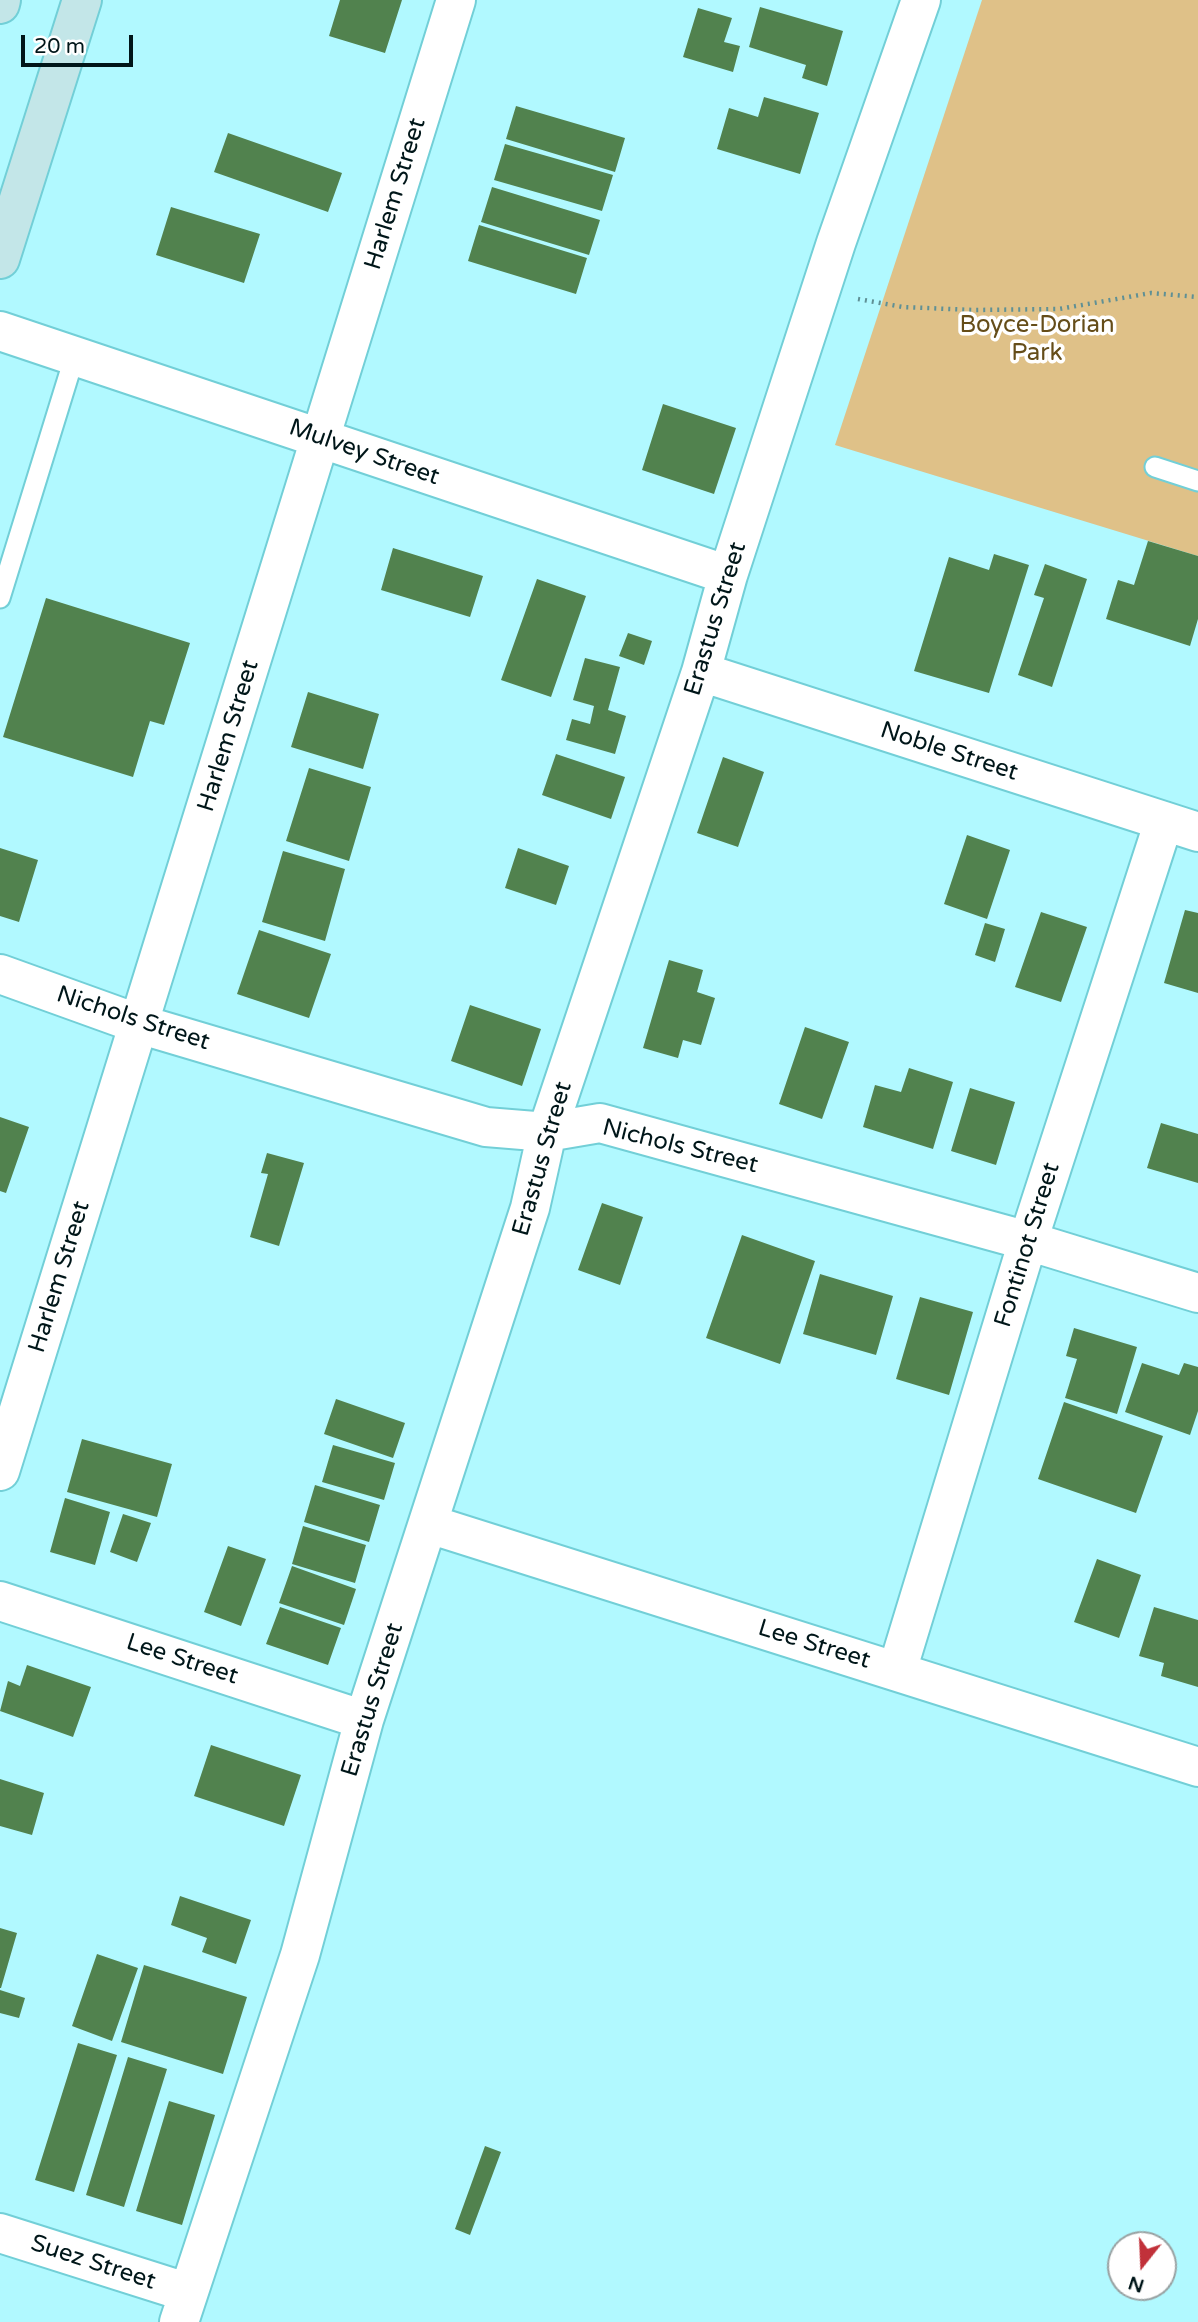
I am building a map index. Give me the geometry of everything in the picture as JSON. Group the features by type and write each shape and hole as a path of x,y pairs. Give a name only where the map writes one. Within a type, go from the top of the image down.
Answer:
{"main road":[{"path":"0,259 82,0"}],"street":[{"name":"Harlem Street","path":"0,1471 456,0"},
{"name":"Erastus Street","path":"183,2307 300,1955 364,1720 530,1208 547,1132 701,672 728,575 820,292 921,0"},
{"name":"Mulvey Street","path":"0,331 728,575"},
{"name":"Noble Street","path":"701,672 1181,826"},
{"name":"Fontinot Street","path":"897,1671 1028,1241 1181,826"},
{"name":"Nichols Street","path":"0,974 138,1024 486,1127 547,1132 600,1123 1028,1241 1198,1293"},
{"name":"Lee Street","path":"429,1524 1198,1767"},
{"name":"Lee Street","path":"0,1601 364,1720"},
{"name":"Suez Street","path":"0,2233 183,2307"}],"lane":[{"path":"0,598 75,355"},
{"path":"1155,467 1198,481"}],"path":[{"path":"820,292 903,307 973,310 1059,309 1151,293 1198,297"}],"green space":[{"name":"Boyce-Dorian Park","path":"982,0 1198,0 1198,556 835,445"}],"building":[{"path":"340,0 402,0 385,53 329,36"},
{"path":"760,7 843,31 827,86 802,78 806,65 749,47"},
{"path":"698,8 732,18 724,42 740,46 733,72 683,57"},
{"path":"764,97 819,113 800,174 717,149 729,108 758,117"},
{"path":"516,106 625,138 615,172 506,139"},
{"path":"228,133 342,173 328,212 214,172"},
{"path":"505,144 613,175 602,211 494,180"},
{"path":"492,187 600,220 589,255 481,222"},
{"path":"171,207 260,234 244,283 156,255"},
{"path":"479,225 587,258 576,294 468,261"},
{"path":"663,404 736,428 714,494 642,470"},
{"path":"1148,541 1198,556 1198,619 1190,646 1106,619 1118,580 1134,585"},
{"path":"393,548 483,576 470,617 381,590"},
{"path":"994,554 1029,565 989,693 914,671 949,557 989,570"},
{"path":"1045,564 1087,579 1052,687 1018,675 1044,598 1034,595"},
{"path":"537,579 586,596 551,697 501,680"},
{"path":"46,598 190,643 164,725 150,721 133,777 3,737"},
{"path":"628,633 652,641 644,665 619,656"},
{"path":"585,658 620,667 608,710 626,716 615,754 566,740 572,719 590,724 594,706 573,700"},
{"path":"308,692 379,714 363,769 291,747"},
{"path":"556,754 625,777 611,819 542,795"},
{"path":"723,757 764,772 738,847 697,833"},
{"path":"309,768 371,787 349,861 286,841"},
{"path":"967,835 1010,850 987,919 944,904"},
{"path":"0,848 38,860 19,922 0,916"},
{"path":"518,848 569,866 556,905 505,888"},
{"path":"283,851 345,869 325,941 262,922"},
{"path":"1185,910 1198,913 1198,993 1164,983"},
{"path":"1041,912 1087,927 1061,1002 1015,987"},
{"path":"985,923 1005,929 995,962 975,955"},
{"path":"259,930 331,954 309,1018 237,994"},
{"path":"669,960 703,970 697,992 715,998 701,1045 683,1040 678,1058 643,1048"},
{"path":"470,1005 541,1029 522,1086 451,1061"},
{"path":"805,1027 849,1042 822,1119 779,1104"},
{"path":"909,1068 953,1082 933,1149 863,1127 875,1085 901,1092"},
{"path":"970,1088 1015,1102 996,1165 951,1151"},
{"path":"0,1117 29,1127 6,1193 0,1191"},
{"path":"1161,1123 1198,1134 1198,1183 1147,1168"},
{"path":"267,1153 304,1163 279,1246 250,1237 268,1174 261,1173"},
{"path":"602,1203 643,1217 620,1285 578,1270"},
{"path":"742,1235 815,1261 780,1364 706,1338"},
{"path":"820,1274 893,1296 876,1355 803,1334"},
{"path":"920,1297 973,1312 949,1395 896,1379"},
{"path":"1074,1328 1137,1347 1117,1414 1065,1398 1077,1359 1066,1356"},
{"path":"1142,1363 1179,1375 1184,1363 1198,1367 1198,1411 1190,1435 1125,1412"},
{"path":"336,1399 405,1423 393,1458 324,1434"},
{"path":"1064,1402 1163,1436 1136,1513 1038,1479"},
{"path":"82,1439 172,1464 157,1517 67,1492"},
{"path":"333,1445 395,1463 384,1500 322,1482"},
{"path":"315,1485 380,1505 369,1542 304,1522"},
{"path":"65,1498 110,1512 95,1565 50,1552"},
{"path":"123,1514 151,1523 137,1562 110,1552"},
{"path":"303,1526 366,1545 355,1583 292,1564"},
{"path":"228,1546 266,1559 241,1626 204,1612"},
{"path":"1097,1559 1141,1575 1119,1638 1074,1622"},
{"path":"292,1566 356,1589 344,1625 279,1603"},
{"path":"280,1607 341,1628 328,1665 266,1644"},
{"path":"1154,1607 1198,1620 1198,1687 1161,1676 1164,1663 1139,1656"},
{"path":"27,1665 91,1687 73,1737 0,1711 8,1681 20,1686"},
{"path":"211,1745 301,1775 284,1826 194,1796"},
{"path":"0,1779 44,1793 32,1835 0,1826"},
{"path":"180,1896 251,1920 236,1964 202,1952 207,1938 171,1925"},
{"path":"0,1928 17,1933 1,1988 0,1988"},
{"path":"97,1954 138,1968 112,2041 72,2026"},
{"path":"144,1965 247,1997 223,2074 121,2042"},
{"path":"0,1990 25,1998 19,2018 0,2013"},
{"path":"78,2043 117,2055 74,2192 35,2180"},
{"path":"128,2057 167,2069 124,2207 86,2195"},
{"path":"169,2101 215,2115 182,2225 136,2211"},
{"path":"485,2146 501,2152 470,2235 455,2229"}]}
